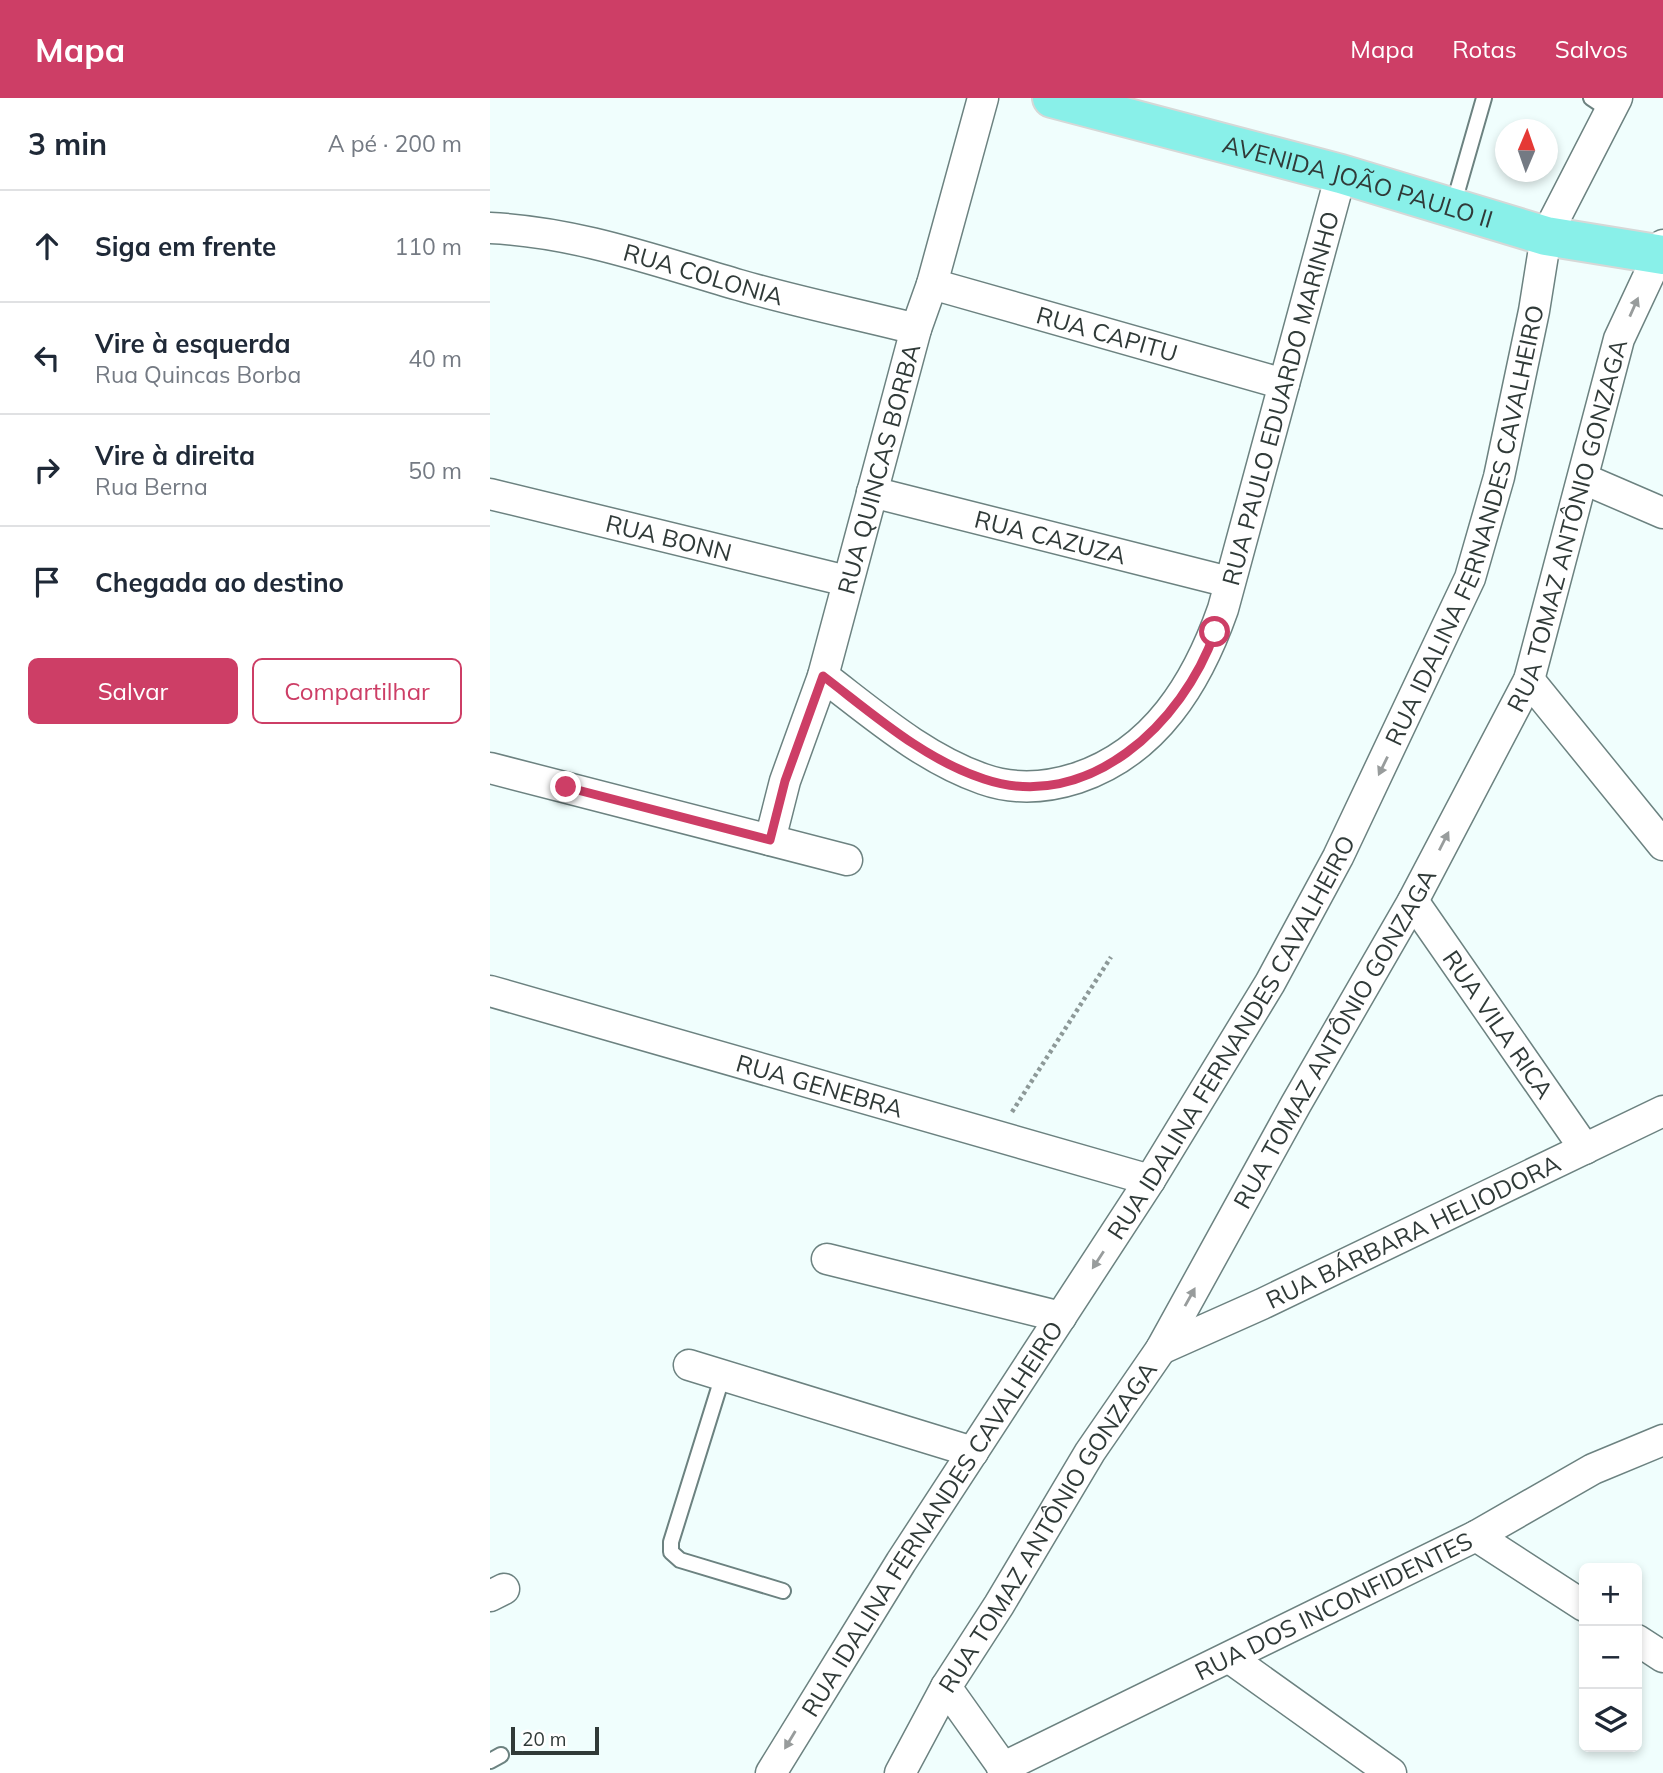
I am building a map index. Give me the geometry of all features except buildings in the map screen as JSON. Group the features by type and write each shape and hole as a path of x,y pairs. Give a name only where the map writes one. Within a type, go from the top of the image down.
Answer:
{"main road":[{"name":"AVENIDA JOÃO PAULO II","path":"1052,98 1135,114 1559,238 1653,251"}],"street":[{"name":"RUA QUINCAS BORBA","path":"770,840 785,781 823,676 916,329 932,284 983,98"},
{"name":"RUA IDALINA FERNANDES CAVALHEIRO","path":"771,1773 973,1452 1150,1180 1270,983 1338,857 1451,624 1470,578 1499,477 1534,312 1606,102"},
{"name":"RUA PAULO EDUARDO MARINHO","path":"823,676 910,742 953,766 984,779 1014,786 1057,784 1102,769 1134,750 1174,706 1207,654 1341,174"},
{"name":"RUA COLONIA","path":"490,228 536,230 579,238 742,286 916,329"},
{"name":"RUA TOMAZ ANTÔNIO GONZAGA","path":"900,1773 946,1687 999,1605 1090,1452 1161,1349 1296,1104 1413,901 1529,680 1619,339 1653,251"},
{"name":"RUA CAPITU","path":"932,284 1284,384"},
{"path":"1584,479 1663,513"},
{"name":"RUA CAZUZA","path":"872,492 1228,582"},
{"name":"RUA BONN","path":"490,494 847,581"},
{"path":"1529,680 1663,845"},
{"path":"490,768 847,860"},
{"name":"RUA VILA RICA","path":"1413,901 1585,1149"},
{"name":"RUA GENEBRA","path":"490,991 1150,1180"},
{"name":"RUA BÁRBARA HELIODORA","path":"1161,1349 1274,1298 1663,1111"},
{"path":"827,1259 1061,1317"},
{"path":"689,1365 973,1452"},
{"name":"RUA DOS INCONFIDENTES","path":"1004,1771 1476,1536 1593,1469 1663,1440"},
{"path":"1476,1536 1579,1603"},
{"path":"1642,1643 1663,1657"},
{"path":"1230,1658 1391,1773"},
{"path":"946,1687 1004,1771"}],"lane":[{"path":"1452,207 1485,98"},
{"path":"723,1375 671,1542 671,1552 680,1560 783,1591"}],"path":[{"path":"996,1136 1111,957"}],"route":[{"path":"566,787 770,840 785,781 823,676 910,742 953,766 984,779 1014,786 1057,784 1102,769 1134,750 1189,687 1207,654 1215,632"}]}
